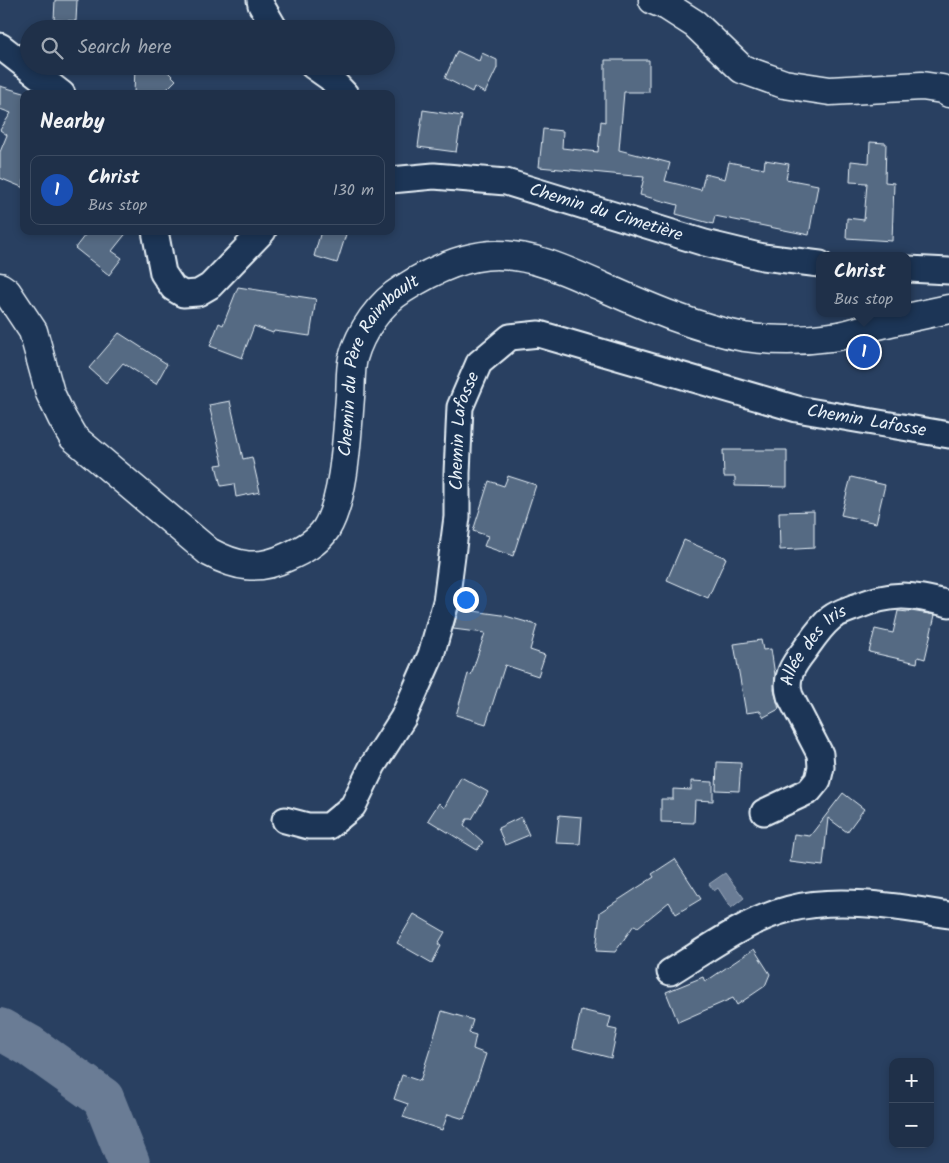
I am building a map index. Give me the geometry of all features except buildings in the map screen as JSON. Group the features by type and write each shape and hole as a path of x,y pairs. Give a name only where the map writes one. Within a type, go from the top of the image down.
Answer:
{"street":[{"path":"260,0 270,20"},
{"path":"654,0 695,24 742,69 784,84 830,91 922,86 942,89 949,93"},
{"path":"0,46 20,61"},
{"path":"37,75 57,90"},
{"path":"326,75 341,90"},
{"name":"Chemin du Cimetière","path":"395,180 434,176 506,182 705,243 763,257 816,264"},
{"path":"156,235 163,273 173,288 183,294 198,293 210,286 258,235"},
{"name":"Chemin du Père Raimbault","path":"0,287 7,292 33,332 50,393 73,438 209,552 227,562 245,566 276,562 307,548 325,531 336,508 347,437 353,359 362,335 382,306 400,291 439,268 466,259 497,255 524,258 551,264 646,306 700,325 744,336 786,340 834,337 949,309"},
{"path":"911,269 949,270"},
{"name":"Chemin Lafosse","path":"285,820 308,826 329,826 353,806 373,765 402,718 431,656 446,602 457,517 460,407 479,363 510,337 539,334 797,409 949,435"},
{"name":"Allée des Iris","path":"764,812 809,791 818,780 821,767 820,754 790,696 787,686 791,669 823,625 833,616 888,596 927,598 949,604"},
{"path":"670,972 737,932 789,909 820,905 857,904 891,906 949,915"}],"water":[{"path":"725,873 744,898 731,908 718,888 714,891 709,884"}],"waterway":[{"path":"0,1029 30,1046 103,1098 129,1163"}],"place":[{"name":"Christ","path":"864,352"}]}
